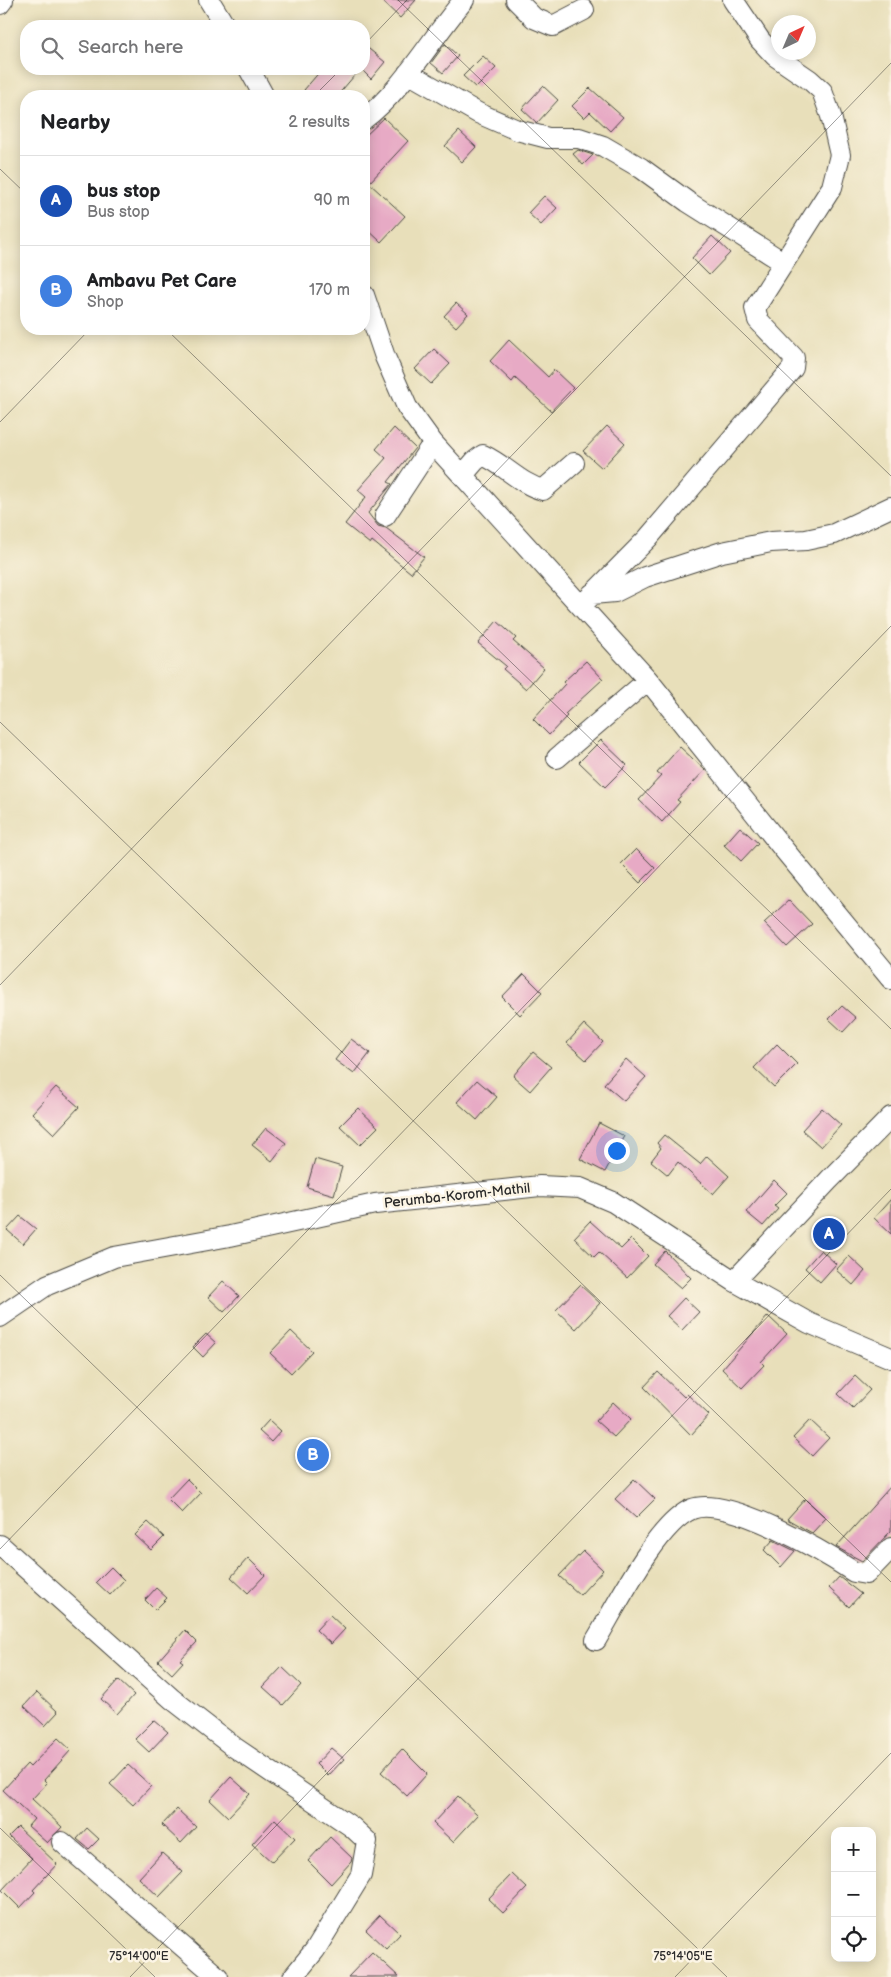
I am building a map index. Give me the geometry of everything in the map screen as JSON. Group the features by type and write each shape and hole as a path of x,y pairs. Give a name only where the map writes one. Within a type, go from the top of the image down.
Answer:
{"street":[{"path":"0,4 3,0"},
{"path":"209,0 221,20"},
{"path":"370,112 408,73 426,47 464,0"},
{"path":"516,0 534,18 553,26 584,10"},
{"path":"587,600 648,538 793,368 794,358 758,320 755,308 832,187 840,155 831,116 822,91 810,80 775,56 760,40 733,0"},
{"path":"408,73 478,113 517,130 548,138 579,138 603,146 641,168 724,226 783,262"},
{"path":"252,75 261,90"},
{"path":"370,312 385,356 407,407 433,443 587,600 648,680 781,846 891,979"},
{"path":"385,516 433,443"},
{"path":"463,475 474,461 483,455 495,460 530,486 543,490 574,463"},
{"path":"587,600 615,592 645,577 722,552 771,542 806,540 834,534 891,507"},
{"path":"557,758 648,680"},
{"path":"734,1281 891,1117"},
{"name":"Perumba-Korom-Mathil","path":"0,1317 47,1285 114,1257 230,1236 375,1204 540,1186 580,1188 613,1202 734,1281 809,1323 891,1358"},
{"path":"596,1640 649,1551 673,1523 691,1509 713,1506 788,1532 854,1572 866,1574 891,1548"},
{"path":"0,1545 172,1700 242,1752 352,1827 367,1841 361,1875 315,1950 293,1977"},
{"path":"62,1842 218,1977"}],"building":[{"path":"381,0 416,0 400,18"},
{"path":"445,44 458,56 443,73 431,63"},
{"path":"370,50 385,62 371,79 367,75 370,75"},
{"path":"483,56 496,68 476,88 463,76"},
{"path":"317,75 355,75 342,90 304,90"},
{"path":"543,86 558,100 537,123 522,109"},
{"path":"590,88 623,117 610,131 590,112 584,118 572,106"},
{"path":"384,118 408,141 370,182 370,131"},
{"path":"459,131 476,147 462,162 445,146"},
{"path":"578,150 593,155 583,165 573,154"},
{"path":"370,184 405,216 381,242 370,232"},
{"path":"544,196 557,208 541,225 528,213"},
{"path":"712,236 730,253 709,275 692,258"},
{"path":"456,303 468,314 456,327 444,316"},
{"path":"509,340 548,377 554,370 573,388 551,411 515,378 512,382 490,361"},
{"path":"434,349 450,364 431,384 415,369"},
{"path":"607,426 625,443 602,468 583,451"},
{"path":"394,428 415,448 388,482 392,484 368,513 378,526 386,528 424,557 411,573 372,541 370,544 345,524 366,497 358,490 386,458 376,449"},
{"path":"497,621 516,638 513,641 544,668 526,689 503,669 506,666 478,643"},
{"path":"586,661 603,679 565,714 567,716 549,735 533,719 565,684 563,682"},
{"path":"601,740 627,765 605,787 579,762"},
{"path":"680,747 705,770 677,800 680,802 662,822 639,800 661,776 657,773"},
{"path":"740,827 758,843 741,861 724,845"},
{"path":"636,849 655,868 640,883 621,864"},
{"path":"789,900 812,924 787,947 764,923"},
{"path":"524,974 542,992 520,1015 502,997"},
{"path":"842,1006 856,1018 843,1032 829,1019"},
{"path":"584,1024 603,1042 586,1060 567,1043"},
{"path":"351,1039 370,1053 354,1074 335,1060"},
{"path":"777,1044 797,1064 774,1087 754,1068"},
{"path":"533,1052 551,1067 530,1091 513,1076"},
{"path":"626,1059 646,1077 624,1101 604,1084"},
{"path":"477,1080 497,1097 477,1120 457,1102"},
{"path":"56,1087 79,1107 54,1134 32,1113"},
{"path":"358,1108 378,1127 360,1145 340,1126"},
{"path":"822,1108 841,1125 821,1147 802,1130"},
{"path":"599,1123 624,1136 605,1172 580,1159"},
{"path":"266,1128 286,1143 272,1161 252,1145"},
{"path":"664,1135 700,1164 707,1156 729,1176 713,1194 678,1162 668,1175 651,1161 661,1148 657,1143"},
{"path":"315,1159 342,1167 334,1195 307,1187"},
{"path":"774,1180 787,1193 774,1206 778,1209 763,1226 746,1212"},
{"path":"891,1199 891,1234 874,1218"},
{"path":"20,1216 36,1229 23,1244 7,1230"},
{"path":"590,1221 621,1249 631,1239 648,1256 627,1278 599,1252 594,1257 574,1238"},
{"path":"821,1250 836,1264 820,1282 805,1268"},
{"path":"665,1251 691,1278 681,1288 653,1264"},
{"path":"849,1256 865,1271 853,1285 836,1270"},
{"path":"223,1281 239,1296 224,1312 208,1297"},
{"path":"580,1285 600,1303 576,1329 556,1310"},
{"path":"684,1298 699,1312 682,1330 667,1316"},
{"path":"768,1316 787,1334 761,1362 764,1365 742,1388 722,1369"},
{"path":"291,1331 312,1351 291,1373 270,1353"},
{"path":"206,1334 216,1343 203,1357 193,1347"},
{"path":"658,1372 684,1397 687,1394 709,1415 691,1435 644,1387"},
{"path":"855,1376 870,1390 853,1408 838,1394"},
{"path":"613,1402 631,1419 614,1437 596,1421"},
{"path":"269,1420 281,1431 271,1442 259,1431"},
{"path":"810,1420 829,1438 812,1456 793,1438"},
{"path":"187,1479 201,1493 182,1513 168,1499"},
{"path":"634,1479 655,1499 636,1518 615,1499"},
{"path":"891,1486 891,1531 862,1561 836,1547"},
{"path":"805,1499 826,1518 812,1533 787,1519"},
{"path":"148,1522 164,1537 151,1550 135,1535"},
{"path":"773,1540 795,1551 781,1567 764,1550"},
{"path":"583,1551 603,1570 580,1595 559,1576"},
{"path":"248,1558 265,1575 248,1593 231,1577"},
{"path":"111,1567 124,1580 110,1595 96,1582"},
{"path":"839,1577 861,1594 849,1607 829,1588"},
{"path":"156,1588 167,1598 155,1610 145,1600"},
{"path":"330,1615 345,1629 331,1644 316,1630"},
{"path":"185,1630 197,1642 180,1660 183,1662 172,1674 158,1661"},
{"path":"282,1667 301,1685 283,1705 263,1687"},
{"path":"118,1680 134,1695 117,1714 101,1699"},
{"path":"37,1692 58,1712 45,1726 24,1706"},
{"path":"154,1720 168,1732 149,1752 135,1739"},
{"path":"58,1738 71,1750 44,1780 47,1783 32,1799 62,1827 47,1843 28,1826 34,1819 3,1790 27,1764 30,1767"},
{"path":"331,1748 344,1759 328,1776 316,1764"},
{"path":"402,1749 427,1774 407,1796 381,1772"},
{"path":"128,1765 151,1786 133,1805 110,1784"},
{"path":"231,1777 250,1794 228,1817 210,1800"},
{"path":"458,1796 478,1815 453,1842 433,1823"},
{"path":"177,1809 196,1827 181,1843 162,1825"},
{"path":"275,1819 295,1838 272,1862 252,1844"},
{"path":"18,1827 57,1864 33,1890 35,1892 20,1908 2,1890 32,1858 9,1836"},
{"path":"87,1828 99,1839 89,1849 77,1839"},
{"path":"330,1837 352,1858 351,1862 331,1884 308,1861"},
{"path":"162,1853 183,1872 159,1897 139,1878"},
{"path":"512,1874 527,1888 503,1913 488,1899"},
{"path":"380,1915 400,1934 386,1949 366,1930"},
{"path":"372,1952 399,1977 348,1977"}],"place":[{"name":"bus stop","path":"829,1234"},
{"name":"Ambavu Pet Care","path":"313,1455"}]}
